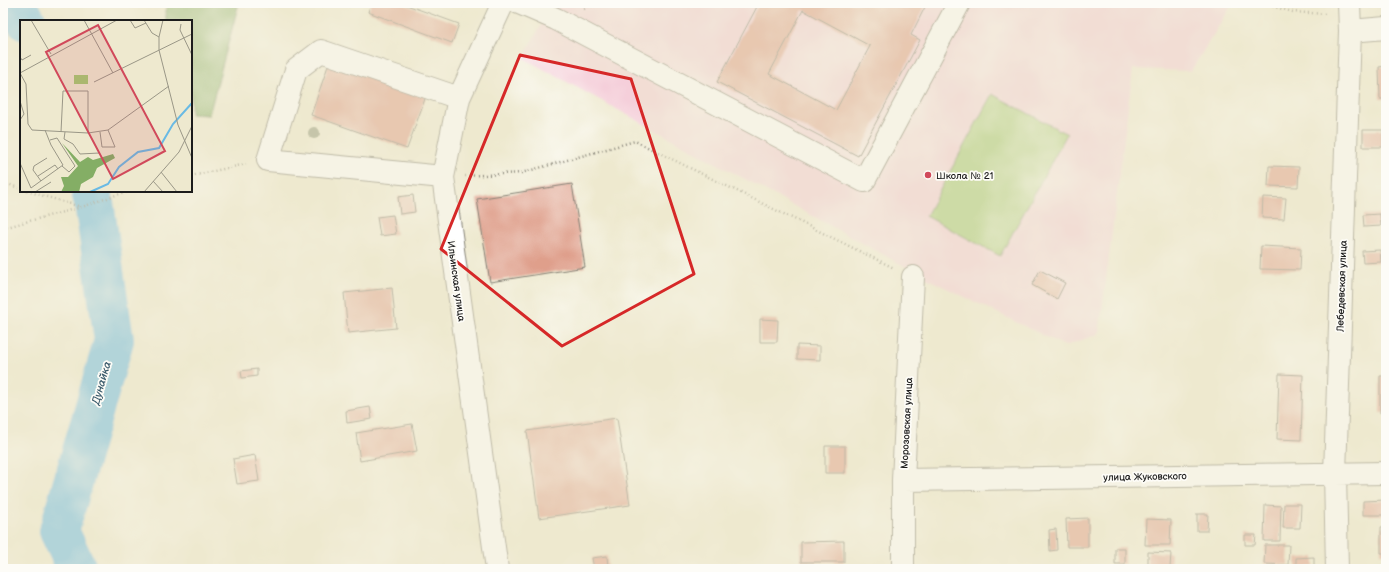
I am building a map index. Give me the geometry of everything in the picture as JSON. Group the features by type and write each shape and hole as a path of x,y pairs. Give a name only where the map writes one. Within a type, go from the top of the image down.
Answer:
{"street":[{"name":"Ильинская улица","path":"497,569 443,177 459,98 503,3"},
{"path":"519,3 556,19 864,181 959,3"},
{"path":"1349,17 1386,28"},
{"name":"Лебедевская улица","path":"1338,569 1335,473 1349,17"},
{"path":"443,177 268,160 296,70 321,51 459,98"},
{"name":"Морозовская улица","path":"903,569 903,480 913,277"},
{"name":"улица Жуковского","path":"903,480 1386,473"}],"path":[{"path":"1233,3 1264,4 1293,12 1349,17"},
{"path":"443,177 521,173 635,141 913,277"},
{"path":"192,176 230,166 268,160"},
{"path":"3,182 20,189"},
{"path":"30,192 82,208"},
{"path":"3,228 82,208 128,192"}],"highlighted area":[{"path":"520,55 631,79 694,274 562,346 441,249"}],"shaded area":[{"name":"Школа № 21","path":"553,3 1233,3 1191,71 1133,69 1099,334 1065,346 926,278 523,58"}],"green space":[{"path":"166,3 239,3 209,115 192,114 192,20 166,20"},
{"path":"992,94 1067,134 1000,256 926,216"}],"building":[{"path":"371,3 401,3 459,24 452,43 368,12"},
{"path":"759,3 927,3 911,35 920,40 858,156 717,82","holes":["803,10 870,46 836,110 769,74"]},
{"path":"329,63 426,96 407,149 311,115"},
{"path":"1386,66 1386,99 1380,99 1379,67"},
{"path":"1363,130 1383,130 1383,147 1363,147"},
{"path":"1269,166 1299,167 1298,187 1268,186"},
{"path":"572,184 585,267 490,282 477,199"},
{"path":"413,195 415,212 400,214 398,197"},
{"path":"1263,197 1286,198 1284,219 1262,218"},
{"path":"1380,214 1381,226 1364,227 1363,215"},
{"path":"393,215 396,234 380,236 377,217"},
{"path":"1261,246 1301,248 1300,270 1260,269"},
{"path":"1380,250 1381,262 1363,263 1362,251"},
{"path":"1040,270 1065,283 1057,299 1032,285"},
{"path":"392,288 396,328 348,333 344,293"},
{"path":"760,319 778,320 777,342 760,342"},
{"path":"797,345 820,346 820,360 797,359"},
{"path":"257,369 257,376 242,378 241,371"},
{"path":"1279,374 1303,375 1301,440 1277,439"},
{"path":"1380,376 1386,376 1386,413 1380,413"},
{"path":"370,407 372,419 347,423 346,411"},
{"path":"617,418 630,505 539,518 527,431"},
{"path":"412,424 417,451 360,461 356,433"},
{"path":"825,446 845,446 845,473 825,473"},
{"path":"255,455 259,481 237,484 233,459"},
{"path":"1386,500 1385,515 1363,515 1363,501"},
{"path":"1284,504 1301,504 1300,528 1283,528"},
{"path":"1265,505 1281,506 1280,541 1264,541"},
{"path":"1197,514 1208,514 1207,531 1197,531"},
{"path":"1088,518 1088,547 1067,547 1066,519"},
{"path":"1146,519 1171,520 1170,545 1145,545"},
{"path":"1386,526 1386,553 1381,553 1381,527"},
{"path":"1056,529 1057,550 1050,551 1049,530"},
{"path":"1245,535 1256,535 1255,545 1245,545"},
{"path":"844,541 844,562 801,562 801,542"},
{"path":"1265,545 1289,545 1288,565 1264,564"},
{"path":"1115,548 1125,548 1125,564 1115,564"},
{"path":"1148,552 1171,553 1170,568 1148,567"},
{"path":"607,556 608,567 594,569 592,558"},
{"path":"1314,557 1314,567 1296,568 1296,558"}],"waterway":[{"name":"Дунайка","path":"16,3 25,20"},
{"name":"Дунайка","path":"77,569 59,531 114,340 91,192"}],"place":[{"name":"Школа № 21","path":"928,175"}]}
